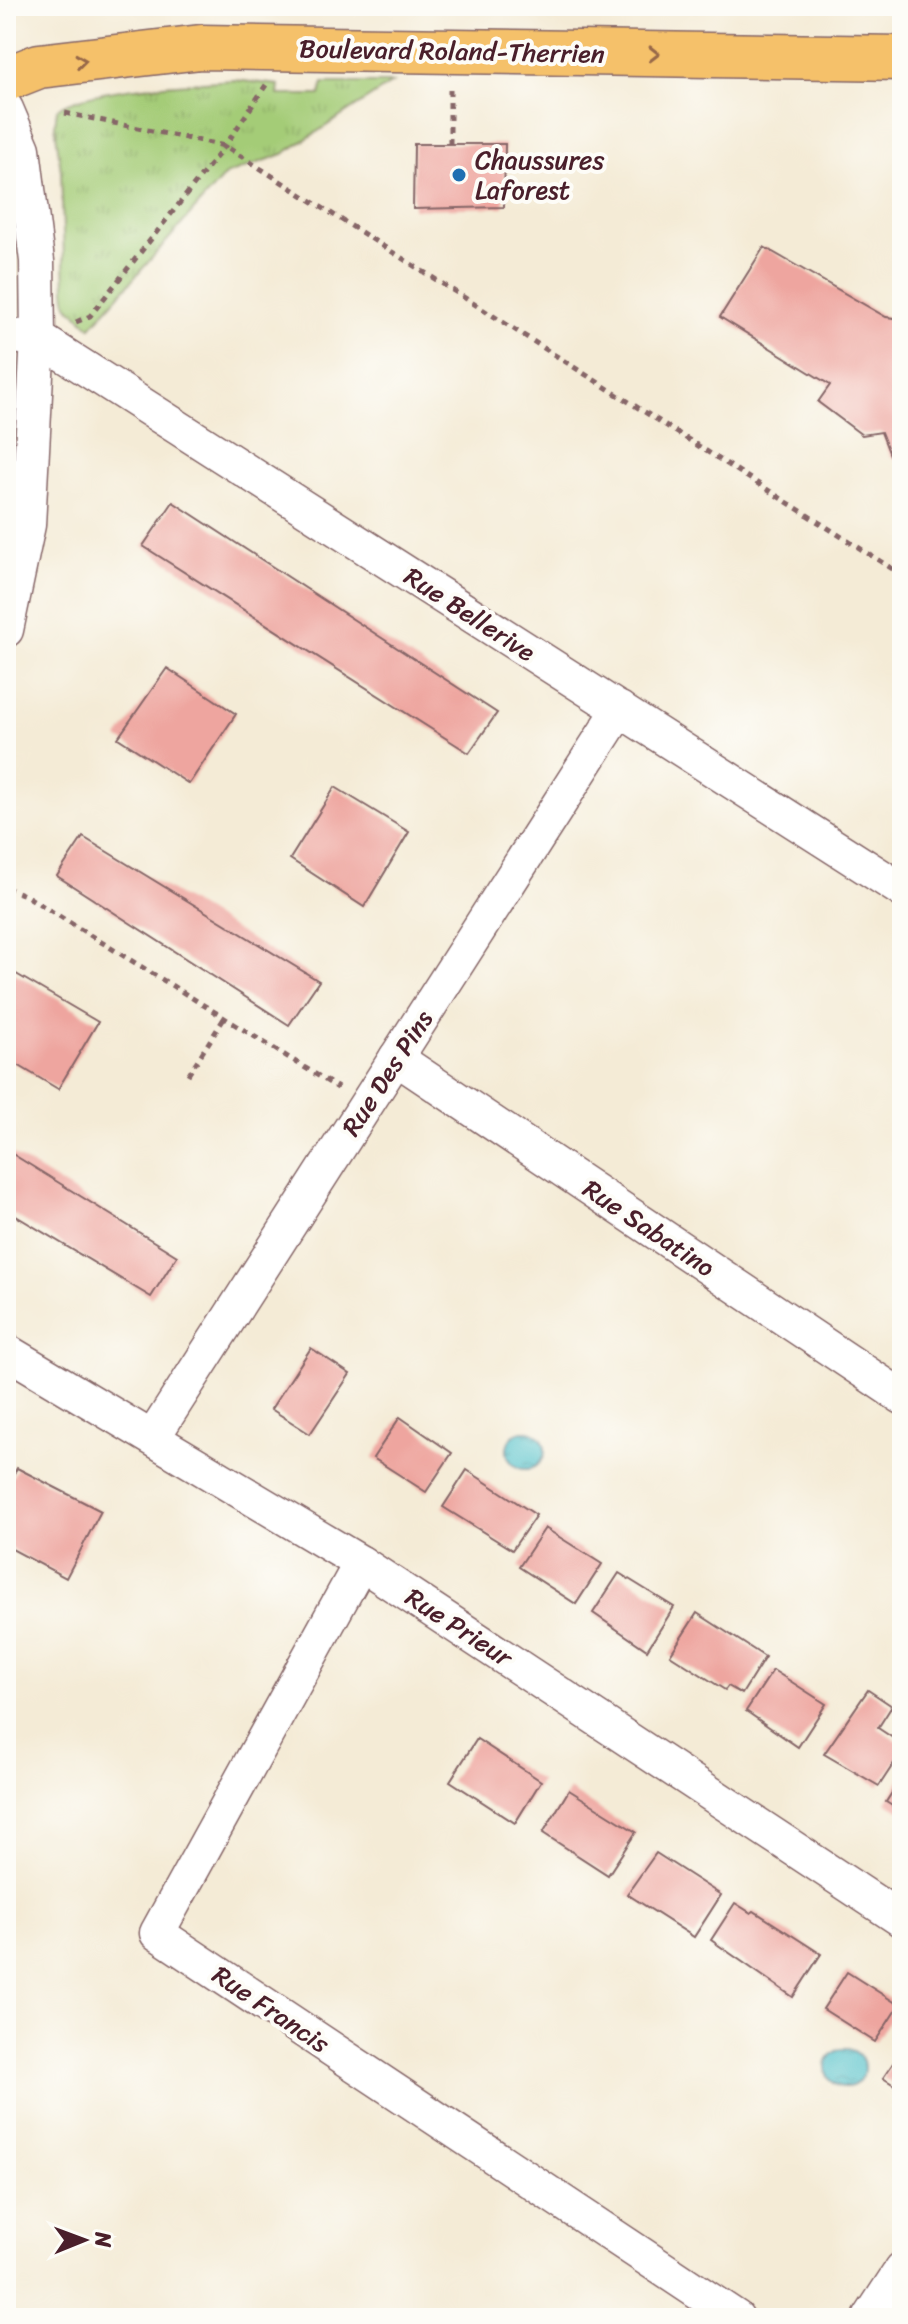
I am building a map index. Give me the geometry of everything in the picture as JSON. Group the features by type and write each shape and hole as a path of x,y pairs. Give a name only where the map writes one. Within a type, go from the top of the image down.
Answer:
{"main road":[{"name":"Boulevard Roland-Therrien","path":"6,79 39,66 201,47 902,58"}],"street":[{"path":"6,109 23,149 37,261 22,337 28,525 6,630"},
{"name":"Rue Bellerive","path":"22,337 620,709 902,890"},
{"name":"Rue Des Pins","path":"153,1437 620,709"},
{"name":"Rue Sabatino","path":"396,1058 902,1397"},
{"name":"Rue Prieur","path":"6,1351 361,1563 902,1920"},
{"name":"Rue Francis","path":"361,1563 157,1933 737,2318"},
{"path":"870,2318 902,2269"}],"path":[{"path":"22,337 90,316 225,146 293,48"},
{"path":"450,144 451,50"},
{"path":"65,113 225,146 902,575"},
{"path":"6,888 25,895 365,1106"},
{"path":"188,1075 225,1017"}],"green space":[{"path":"234,80 279,85 278,95 320,95 323,83 392,83 283,154 225,175 91,327 67,305 61,171 55,125 57,109 93,95 117,91"}],"water":[{"path":"526,1431 539,1437 545,1450 539,1463 526,1469 513,1463 507,1450 513,1437"},
{"path":"845,2049 858,2055 864,2068 858,2081 845,2087 832,2081 826,2068 832,2055"}],"building":[{"name":"Chaussures Laforest","path":"414,144 505,144 504,207 413,209"},
{"path":"764,247 886,317 902,319 902,465 890,455 881,432 862,435 818,402 830,385 720,317"},
{"path":"173,502 497,713 469,753 143,546"},
{"path":"167,668 236,714 189,784 118,738"},
{"path":"335,787 409,832 364,907 290,859"},
{"path":"83,837 319,981 289,1025 57,876"},
{"path":"6,968 98,1022 58,1089 6,1058"},
{"path":"6,1150 177,1256 151,1297 6,1210"},
{"path":"311,1348 350,1374 310,1434 271,1409"},
{"path":"400,1417 452,1453 426,1492 373,1458"},
{"path":"17,1468 101,1511 66,1578 6,1546 6,1474 12,1477"},
{"path":"467,1470 536,1515 512,1550 443,1507"},
{"path":"545,1528 602,1564 576,1604 519,1567"},
{"path":"619,1573 674,1607 647,1650 593,1613"},
{"path":"697,1613 765,1657 742,1694 728,1686 725,1690 670,1655"},
{"path":"773,1670 826,1704 798,1747 746,1711"},
{"path":"868,1690 892,1706 878,1728 902,1744 902,1751 879,1786 824,1754"},
{"path":"477,1739 541,1781 515,1823 450,1781"},
{"path":"902,1777 902,1812 886,1802"},
{"path":"569,1790 636,1832 608,1875 543,1833"},
{"path":"656,1853 721,1895 694,1937 627,1894"},
{"path":"735,1903 751,1913 754,1911 821,1954 793,1997 711,1940"},
{"path":"847,1972 899,2005 875,2042 823,2009"},
{"path":"902,2050 902,2090 883,2078"}],"place":[{"name":"Chaussures Laforest","path":"459,175"}]}
